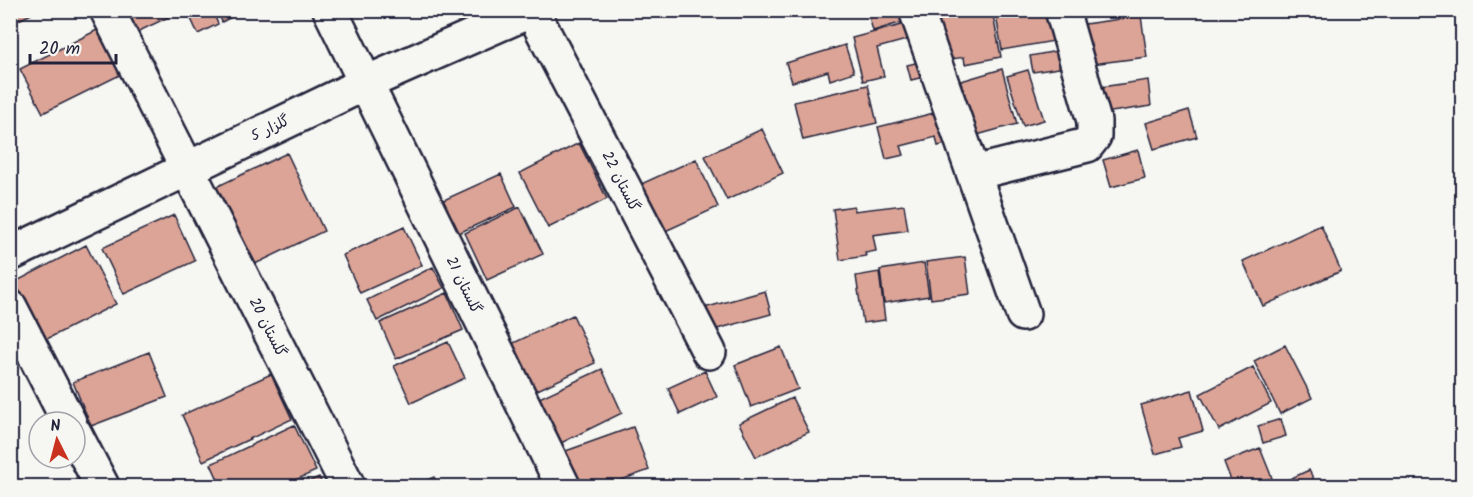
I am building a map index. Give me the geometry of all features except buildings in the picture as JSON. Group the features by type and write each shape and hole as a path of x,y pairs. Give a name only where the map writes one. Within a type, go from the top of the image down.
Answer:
{"street":[{"name":"گلستان 20","path":"107,10 348,486"},
{"name":"گلستان 21","path":"330,10 563,486"},
{"name":"گلزار 5","path":"10,254 366,83 532,10"},
{"name":"گلستان 22","path":"532,10 710,352"},
{"path":"916,10 1023,314"},
{"path":"974,173 1087,145 1094,136 1094,121 1062,10"},
{"path":"10,307 63,410"},
{"path":"87,457 102,486"}]}
